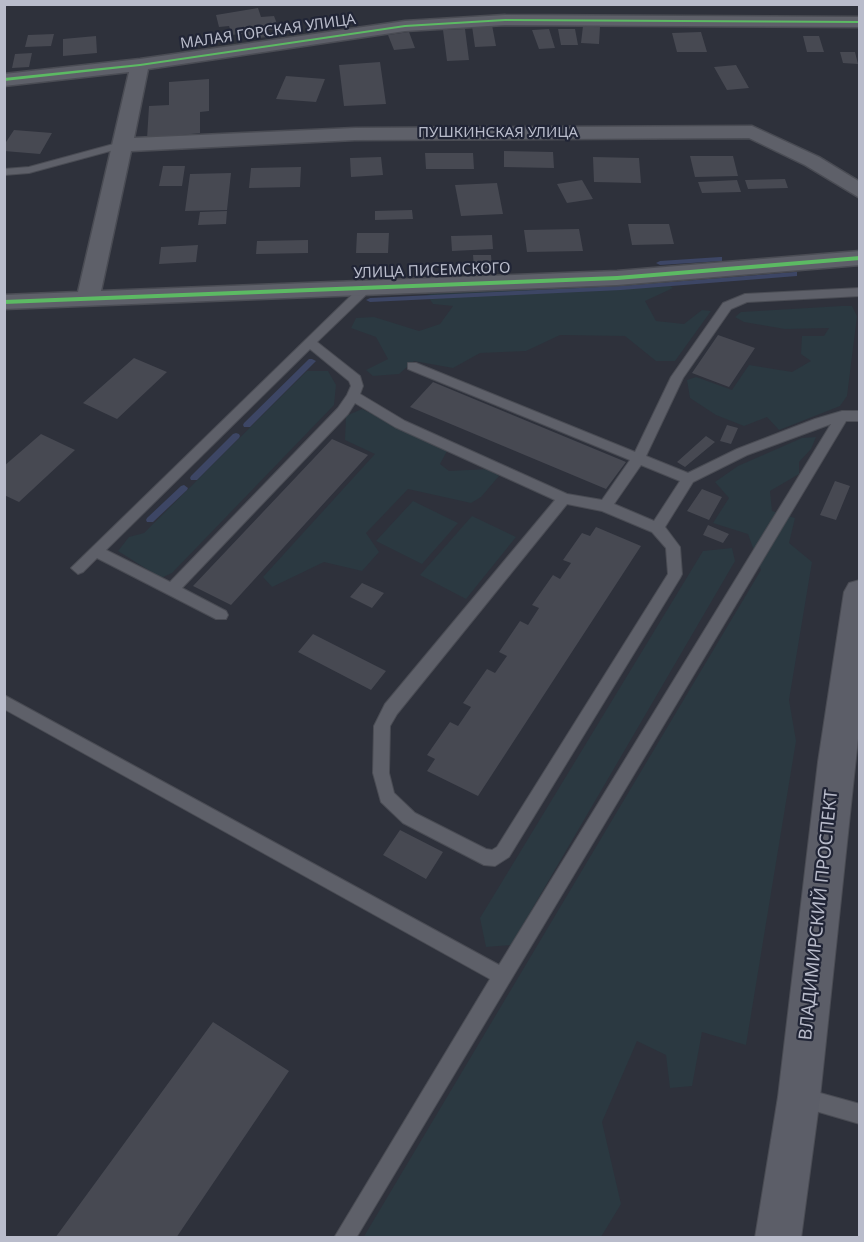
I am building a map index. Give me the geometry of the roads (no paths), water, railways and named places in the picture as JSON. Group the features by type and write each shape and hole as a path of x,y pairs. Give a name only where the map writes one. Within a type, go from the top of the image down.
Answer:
{"main road":[{"name":"ВЛАДИМИРСКИЙ ПРОСПЕКТ","path":"778,1238 799,1097 836,762 860,592"}],"street":[{"name":"МАЛАЯ ГОРСКАЯ УЛИЦА","path":"4,80 140,65 405,26 494,21 860,22"},
{"path":"88,299 140,65"},
{"name":"ПУШКИНСКАЯ УЛИЦА","path":"121,145 355,134 752,132 812,161 860,192"},
{"name":"УЛИЦА ПИСЕМСКОГО","path":"4,302 617,278 860,258"}],"lane":[{"path":"4,172 29,170 121,145"},
{"path":"78,568 368,287"},
{"path":"605,506 638,459 677,377 728,306 734,301 745,298 860,292"},
{"path":"171,590 343,411 353,396 357,386 355,379 310,343"},
{"path":"412,366 688,479"},
{"path":"353,396 400,424 564,498 605,506 657,528 673,547 675,574 503,852 495,858 484,857 409,818 387,797 381,773 382,726 391,709 564,498"},
{"path":"657,528 688,479 742,452 842,416 860,416"},
{"path":"344,1238 842,416"},
{"path":"96,551 221,615"},
{"path":"4,701 502,976"},
{"path":"799,1097 860,1114"}],"waterway":[{"path":"4,5 12,4"},
{"path":"660,263 720,259"},
{"path":"370,300 621,288 795,274"},
{"path":"247,425 312,361"},
{"path":"194,478 236,436"},
{"path":"150,520 184,488"}]}
